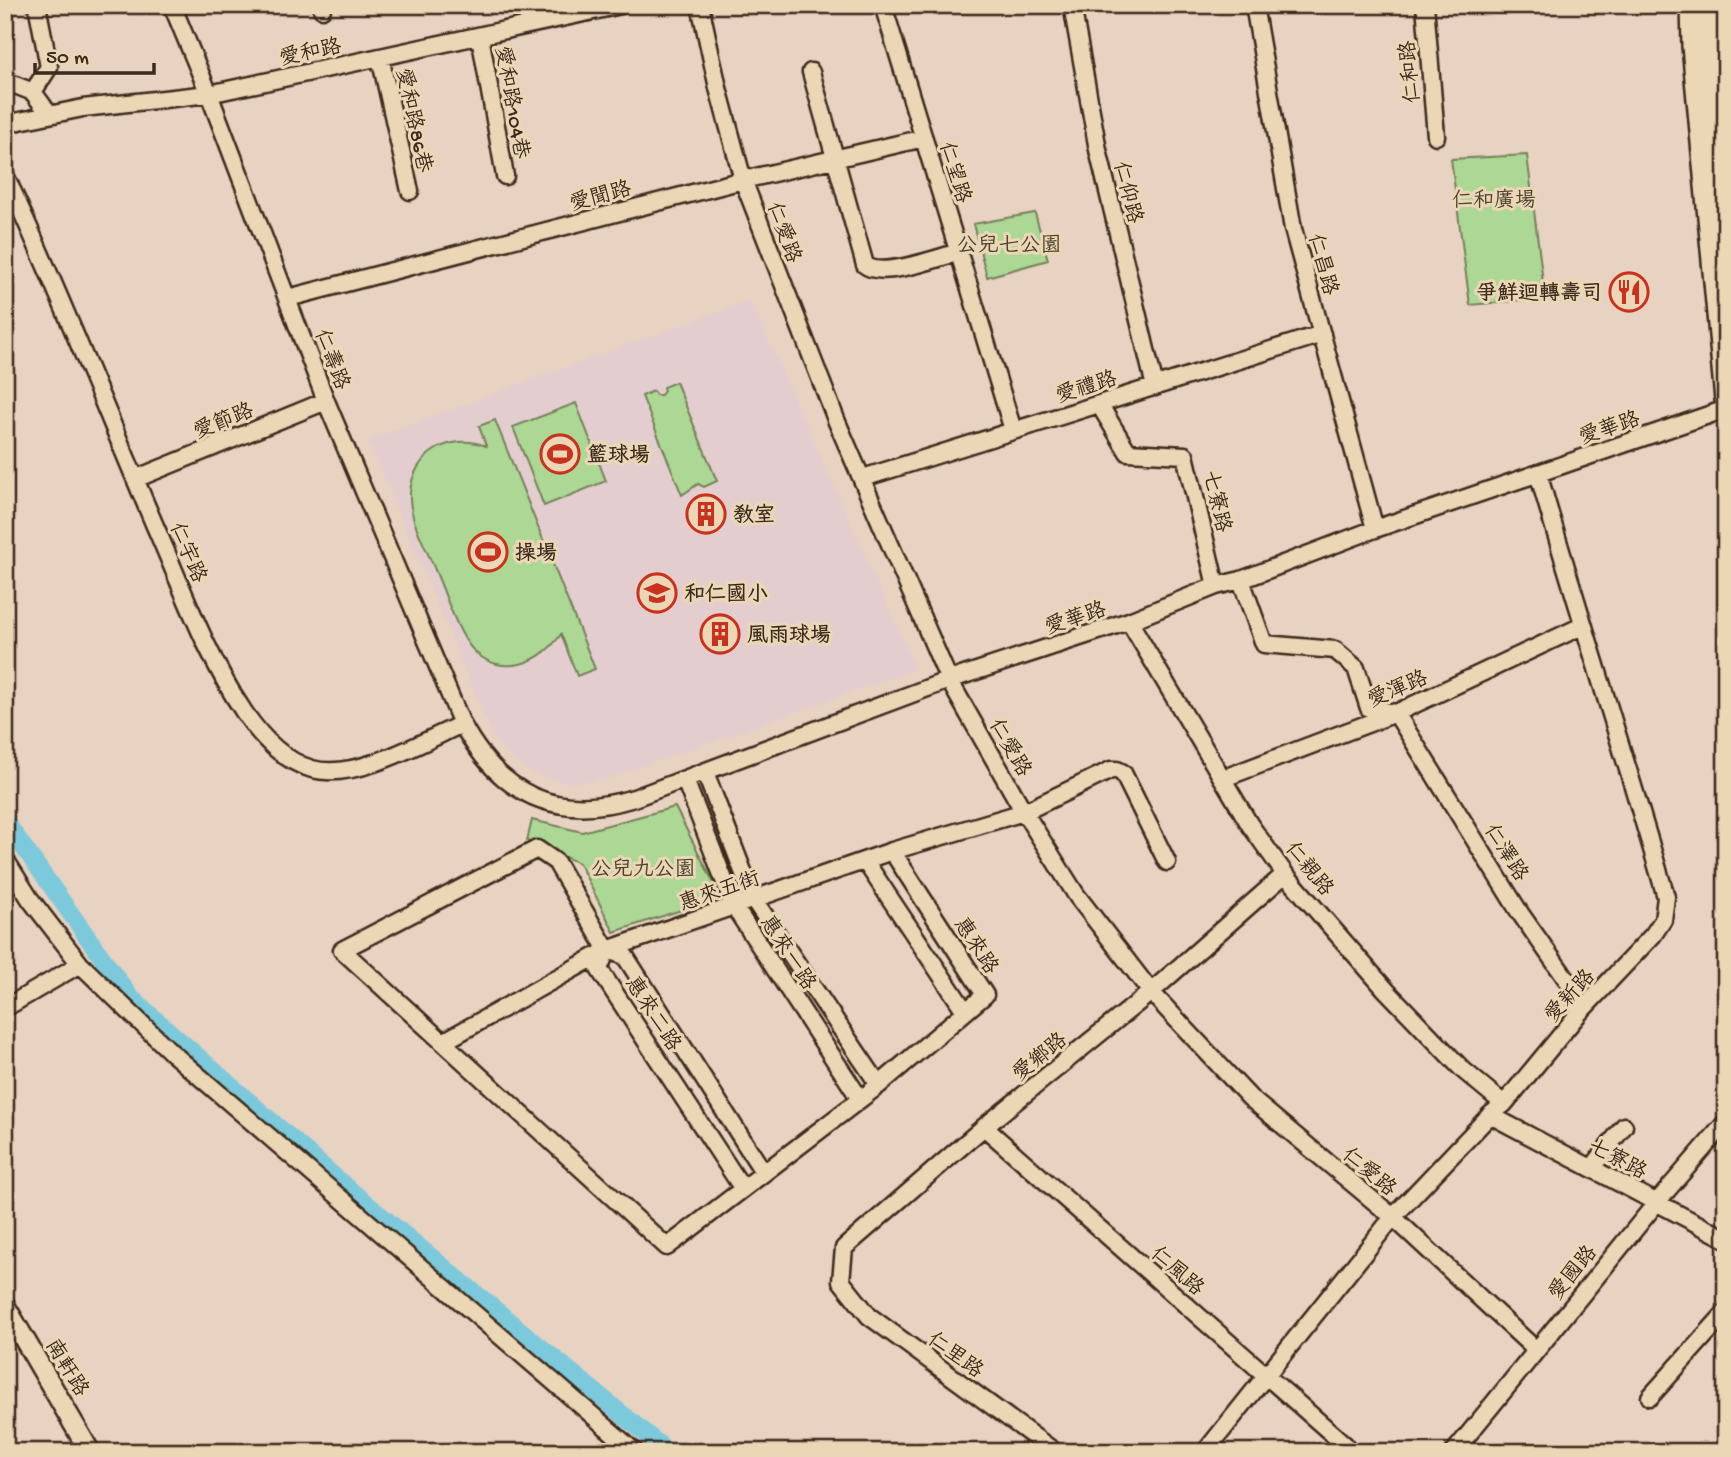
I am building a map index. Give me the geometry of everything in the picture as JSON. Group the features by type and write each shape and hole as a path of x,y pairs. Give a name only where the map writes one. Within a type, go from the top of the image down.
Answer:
{"main road":[{"path":"1692,5 1693,46 1726,400"},
{"path":"1713,5 1712,36 1726,201"}],"street":[{"path":"33,92 49,67 37,5"},
{"name":"仁壽路","path":"172,5 209,94 326,401 462,723"},
{"name":"愛和路","path":"5,124 49,114 209,94 621,5"},
{"name":"仁愛路","path":"700,5 718,88 743,180 822,386 949,680 1024,812 1077,896 1151,992 1250,1098 1393,1217 1536,1350"},
{"name":"仁望路","path":"883,5 1013,430"},
{"name":"仁仰路","path":"1072,5 1098,150 1155,387"},
{"name":"仁昌路","path":"1254,5 1293,229 1375,530"},
{"name":"仁和路","path":"1425,5 1436,136"},
{"name":"愛和路104巷","path":"480,36 505,176"},
{"name":"愛和路86巷","path":"380,57 410,191"},
{"path":"811,72 865,264 871,270 884,271 959,252"},
{"path":"5,81 33,92 49,114"},
{"name":"愛聞路","path":"288,298 743,180 924,138"},
{"name":"仁宇路","path":"5,175 201,633 244,712 262,736 285,757 311,769 326,771 364,765 393,755 462,723"},
{"name":"愛禮路","path":"863,478 1322,334"},
{"name":"愛節路","path":"135,479 326,401"},
{"name":"七寮路","path":"1099,404 1128,452 1185,455 1216,586"},
{"name":"愛華路","path":"462,723 475,748 506,781 523,792 556,804 596,807 615,804 949,680 1129,621 1216,586 1241,580 1375,530 1726,409"},
{"name":"愛新路","path":"1205,1452 1393,1217 1490,1115 1504,1104 1580,1012 1653,935 1663,920 1666,897 1538,473"},
{"path":"1241,580 1264,644 1335,650 1356,668 1369,708 1396,713"},
{"name":"仁親路","path":"1129,621 1250,825 1285,874 1386,990 1453,1060 1504,1104"},
{"name":"愛渾路","path":"1224,778 1396,713 1582,626"},
{"name":"仁澤路","path":"1396,713 1520,913 1572,987 1580,1012"},
{"name":"惠來五街","path":"443,1042 607,950 735,908 892,851 1024,812 1111,770 1123,774 1130,784 1167,862"},
{"name":"惠來一路","path":"705,772 754,900 879,1085"},
{"name":"惠來一路","path":"685,780 735,908 860,1099"},
{"path":"607,950 556,862 537,849 342,950 667,1247 879,1085 965,1010 865,861"},
{"name":"惠來路","path":"892,851 985,995 965,1010"},
{"path":"5,859 30,899 80,964 171,1052 635,1452"},
{"name":"愛鄉路","path":"841,1281 844,1248 984,1127 1151,992 1285,874"},
{"name":"惠來二路","path":"743,1189 599,969 607,950 625,956 764,1174"},
{"path":"5,1008 80,964"},
{"name":"七寮路","path":"1490,1115 1726,1239"},
{"name":"愛國路","path":"1454,1452 1657,1202 1726,1122"},
{"path":"1592,1168 1624,1126"},
{"name":"仁風路","path":"984,1127 1345,1446"},
{"name":"仁里路","path":"841,1281 869,1316 1055,1452"},
{"name":"南軒路","path":"5,1306 90,1452"},
{"path":"1650,1397 1726,1312"}],"shaded area":[{"name":"和仁國小","path":"750,300 916,669 609,778 571,784 533,773 500,747 490,729 368,440"}],"green space":[{"name":"仁和廣場","path":"1527,155 1545,298 1470,305 1451,159"},
{"name":"公兒七公園","path":"1035,213 1048,260 987,277 973,224"},
{"path":"676,382 717,481 704,487 698,484 682,495 642,396 653,391 656,395 661,395 663,387"},
{"name":"籃球場","path":"576,403 606,481 544,506 513,427"},
{"path":"495,420 595,669 577,676 561,634 540,655 513,665 500,665 475,652 456,622 412,514 412,480 425,458 447,444 472,442 486,446 479,426"},
{"name":"公兒九公園","path":"675,807 721,897 614,932 579,863 527,841 532,820 582,832"}],"waterway":[{"path":"5,821 130,997 345,1186 668,1452"}],"place":[{"name":"爭鮮迴轉壽司","path":"1629,292"},
{"name":"籃球場","path":"560,454"},
{"name":"教室","path":"706,514"},
{"name":"操場","path":"488,552"},
{"name":"和仁國小","path":"657,593"},
{"name":"風雨球場","path":"720,634"}]}
